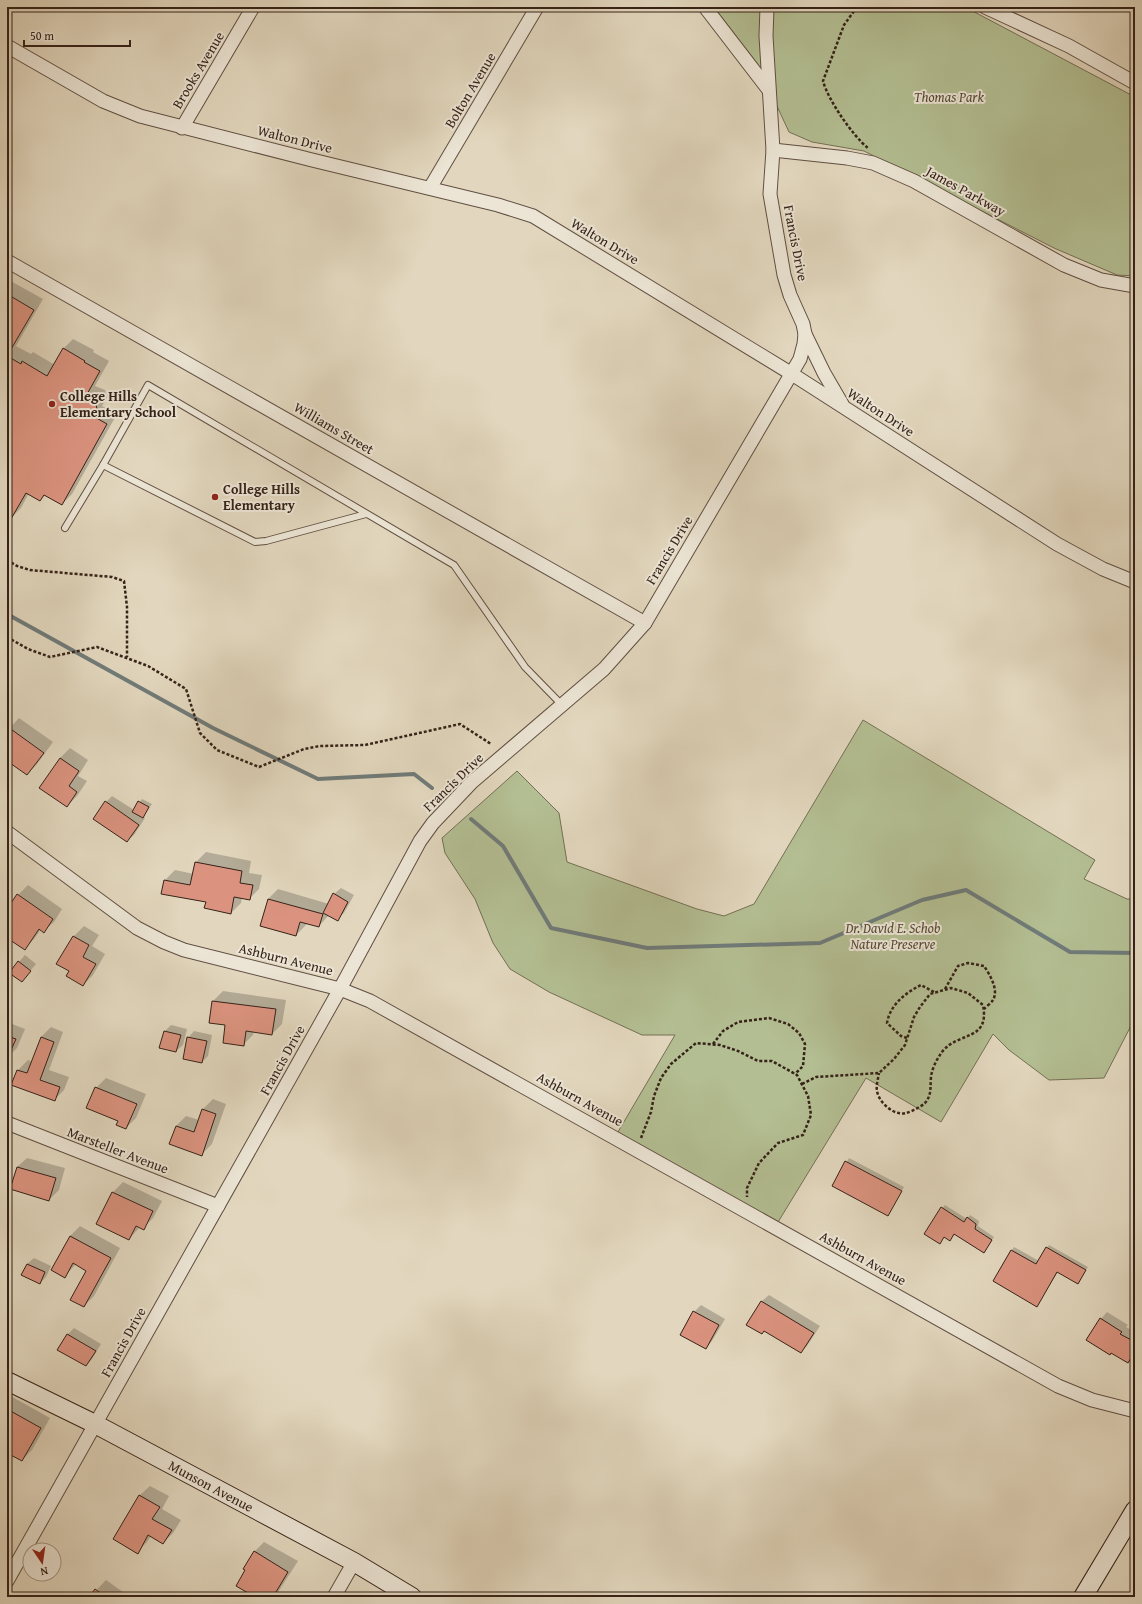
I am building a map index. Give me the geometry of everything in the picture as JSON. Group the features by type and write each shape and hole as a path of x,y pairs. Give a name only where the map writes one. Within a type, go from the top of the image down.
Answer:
{"street":[{"name":"Brooks Avenue","path":"182,128 253,7"},
{"name":"Bolton Avenue","path":"430,188 537,7"},
{"path":"705,7 768,89"},
{"name":"Francis Drive","path":"7,1581 340,989 420,841 433,823 472,782 604,669 645,623 800,359 805,334 803,324 790,295 784,275 770,194 773,150 768,89 766,36 767,7"},
{"path":"985,7 1069,46 1135,83"},
{"name":"Walton Drive","path":"7,46 104,101 140,116 182,128 498,205 533,216 792,374 1057,544 1103,569 1135,582"},
{"name":"James Parkway","path":"773,150 847,158 873,163 914,181 1064,265 1101,280 1135,286"},
{"name":"Williams Street","path":"7,261 645,623"},
{"path":"805,334 824,373 844,407"},
{"name":"Ashburn Avenue","path":"7,832 137,928 164,942 184,950 340,989 370,1001 1058,1386 1092,1400 1135,1411"},
{"name":"Marsteller Avenue","path":"7,1123 218,1206"},
{"name":"Munson Avenue","path":"7,1381 95,1424 354,1562 412,1597"},
{"path":"1083,1597 1135,1510"},
{"path":"334,1597 354,1562"}],"lane":[{"path":"65,528 103,465 148,385 454,565 525,667 562,705"},
{"path":"103,465 254,542 266,541 366,514"}],"path":[{"path":"857,7 844,25 823,81 825,90 854,134 867,147 874,150"},
{"path":"7,560 17,566 30,570 112,577 124,581 127,607 127,657"},
{"path":"7,637 28,650 50,657 97,647 148,666 186,689 200,733 217,750 259,767 304,749 320,746 365,746 460,724 491,744"},
{"path":"945,990 958,966 968,963 984,966 991,976 995,991 994,1000 984,1009"},
{"path":"907,1038 901,1036 887,1023 888,1014 908,991 921,985 936,993"},
{"path":"802,1084 816,1077 879,1073 894,1059 905,1045 914,1017 930,994 951,988 968,993 983,1005 985,1017 978,1031 952,1044 942,1051 934,1065 931,1077 930,1096 924,1104 906,1114 895,1112 885,1105 880,1099 877,1091 879,1073"},
{"path":"713,1044 723,1031 738,1022 769,1018 788,1024 799,1033 805,1044 803,1066 795,1074"},
{"path":"635,1149 651,1112 654,1096 659,1084 671,1064 696,1043 720,1045 738,1051 758,1061 772,1061 797,1075 808,1096 811,1115 803,1134 778,1143 759,1163 747,1188 748,1212"}],"green space":[{"name":"Thomas Park","path":"714,7 965,7 1135,97 1135,276 1117,275 1054,248 864,151 812,142 789,132 757,63"},
{"name":"Dr. David E. Schob Nature Preserve","path":"863,720 1095,860 1084,879 1127,899 1135,899 1135,1018 1104,1078 1049,1080 1009,1050 993,1034 941,1122 866,1078 775,1227 615,1137 675,1035 642,1035 549,992 510,969 493,943 475,899 445,853 442,838 517,771 559,813 567,862 697,909 724,916 754,904"}],"building":[{"path":"7,294 34,310 7,356"},
{"name":"College Hills Elementary School","path":"63,348 100,371 86,396 95,400 97,409 93,416 107,424 62,505 44,495 40,501 26,493 11,519 7,517 7,356 21,364 22,361 47,376"},
{"path":"8,727 44,753 27,775 7,761"},
{"path":"60,758 79,771 69,786 77,792 67,807 39,788"},
{"path":"105,801 139,825 127,842 93,819"},
{"path":"138,801 149,807 143,818 132,812"},
{"path":"195,862 242,871 240,883 253,885 250,900 234,897 231,914 204,908 206,902 161,894 164,880 190,885"},
{"path":"333,893 348,902 338,921 323,913"},
{"path":"17,894 53,919 44,933 39,929 25,950 7,938 7,909"},
{"path":"268,899 323,914 319,927 300,922 296,936 260,926"},
{"path":"73,936 89,945 83,957 96,964 83,986 66,976 69,971 56,964"},
{"path":"18,961 31,971 22,982 9,973"},
{"path":"212,1001 276,1009 272,1035 246,1031 244,1046 223,1043 225,1025 209,1023"},
{"path":"164,1031 181,1035 176,1052 159,1048"},
{"path":"7,1036 16,1039 7,1059"},
{"path":"41,1037 54,1042 40,1080 60,1087 55,1101 11,1085 17,1070 27,1073"},
{"path":"187,1037 207,1041 202,1063 183,1059"},
{"path":"95,1087 137,1104 126,1129 116,1125 118,1121 86,1108"},
{"path":"202,1109 216,1114 202,1156 169,1144 176,1126 194,1132"},
{"path":"845,1161 902,1191 888,1216 832,1186"},
{"path":"17,1167 56,1178 49,1201 10,1189"},
{"path":"112,1192 153,1211 144,1230 136,1226 129,1240 96,1224"},
{"path":"941,1207 964,1222 967,1217 976,1224 975,1229 992,1240 984,1253 954,1234 950,1241 944,1237 940,1244 924,1234"},
{"path":"70,1236 111,1258 84,1307 70,1300 86,1271 73,1263 65,1278 51,1270"},
{"path":"1046,1247 1086,1270 1078,1284 1057,1272 1037,1307 993,1281 1011,1250 1036,1264"},
{"path":"27,1264 45,1272 40,1284 21,1275"},
{"path":"761,1301 814,1333 801,1353 764,1331 762,1334 746,1325"},
{"path":"693,1311 719,1325 706,1349 680,1335"},
{"path":"1100,1318 1122,1332 1120,1334 1135,1342 1135,1351 1128,1363 1111,1353 1110,1355 1086,1340"},
{"path":"67,1334 96,1351 86,1366 57,1350"},
{"path":"7,1409 41,1428 22,1461 7,1453"},
{"path":"139,1495 160,1507 152,1519 172,1530 163,1544 148,1535 138,1554 113,1539"},
{"path":"254,1551 288,1572 273,1597 255,1597 236,1586 245,1570 243,1569"},
{"path":"95,1589 106,1597 89,1597"}],"waterway":[{"path":"7,614 213,728 318,779 414,774 432,788"},
{"path":"471,819 503,846 551,928 647,948 820,943 922,900 966,890 1070,952 1135,953"}],"place":[{"name":"College Hills Elementary School","path":"52,404"},
{"name":"College Hills Elementary","path":"215,497"}]}
